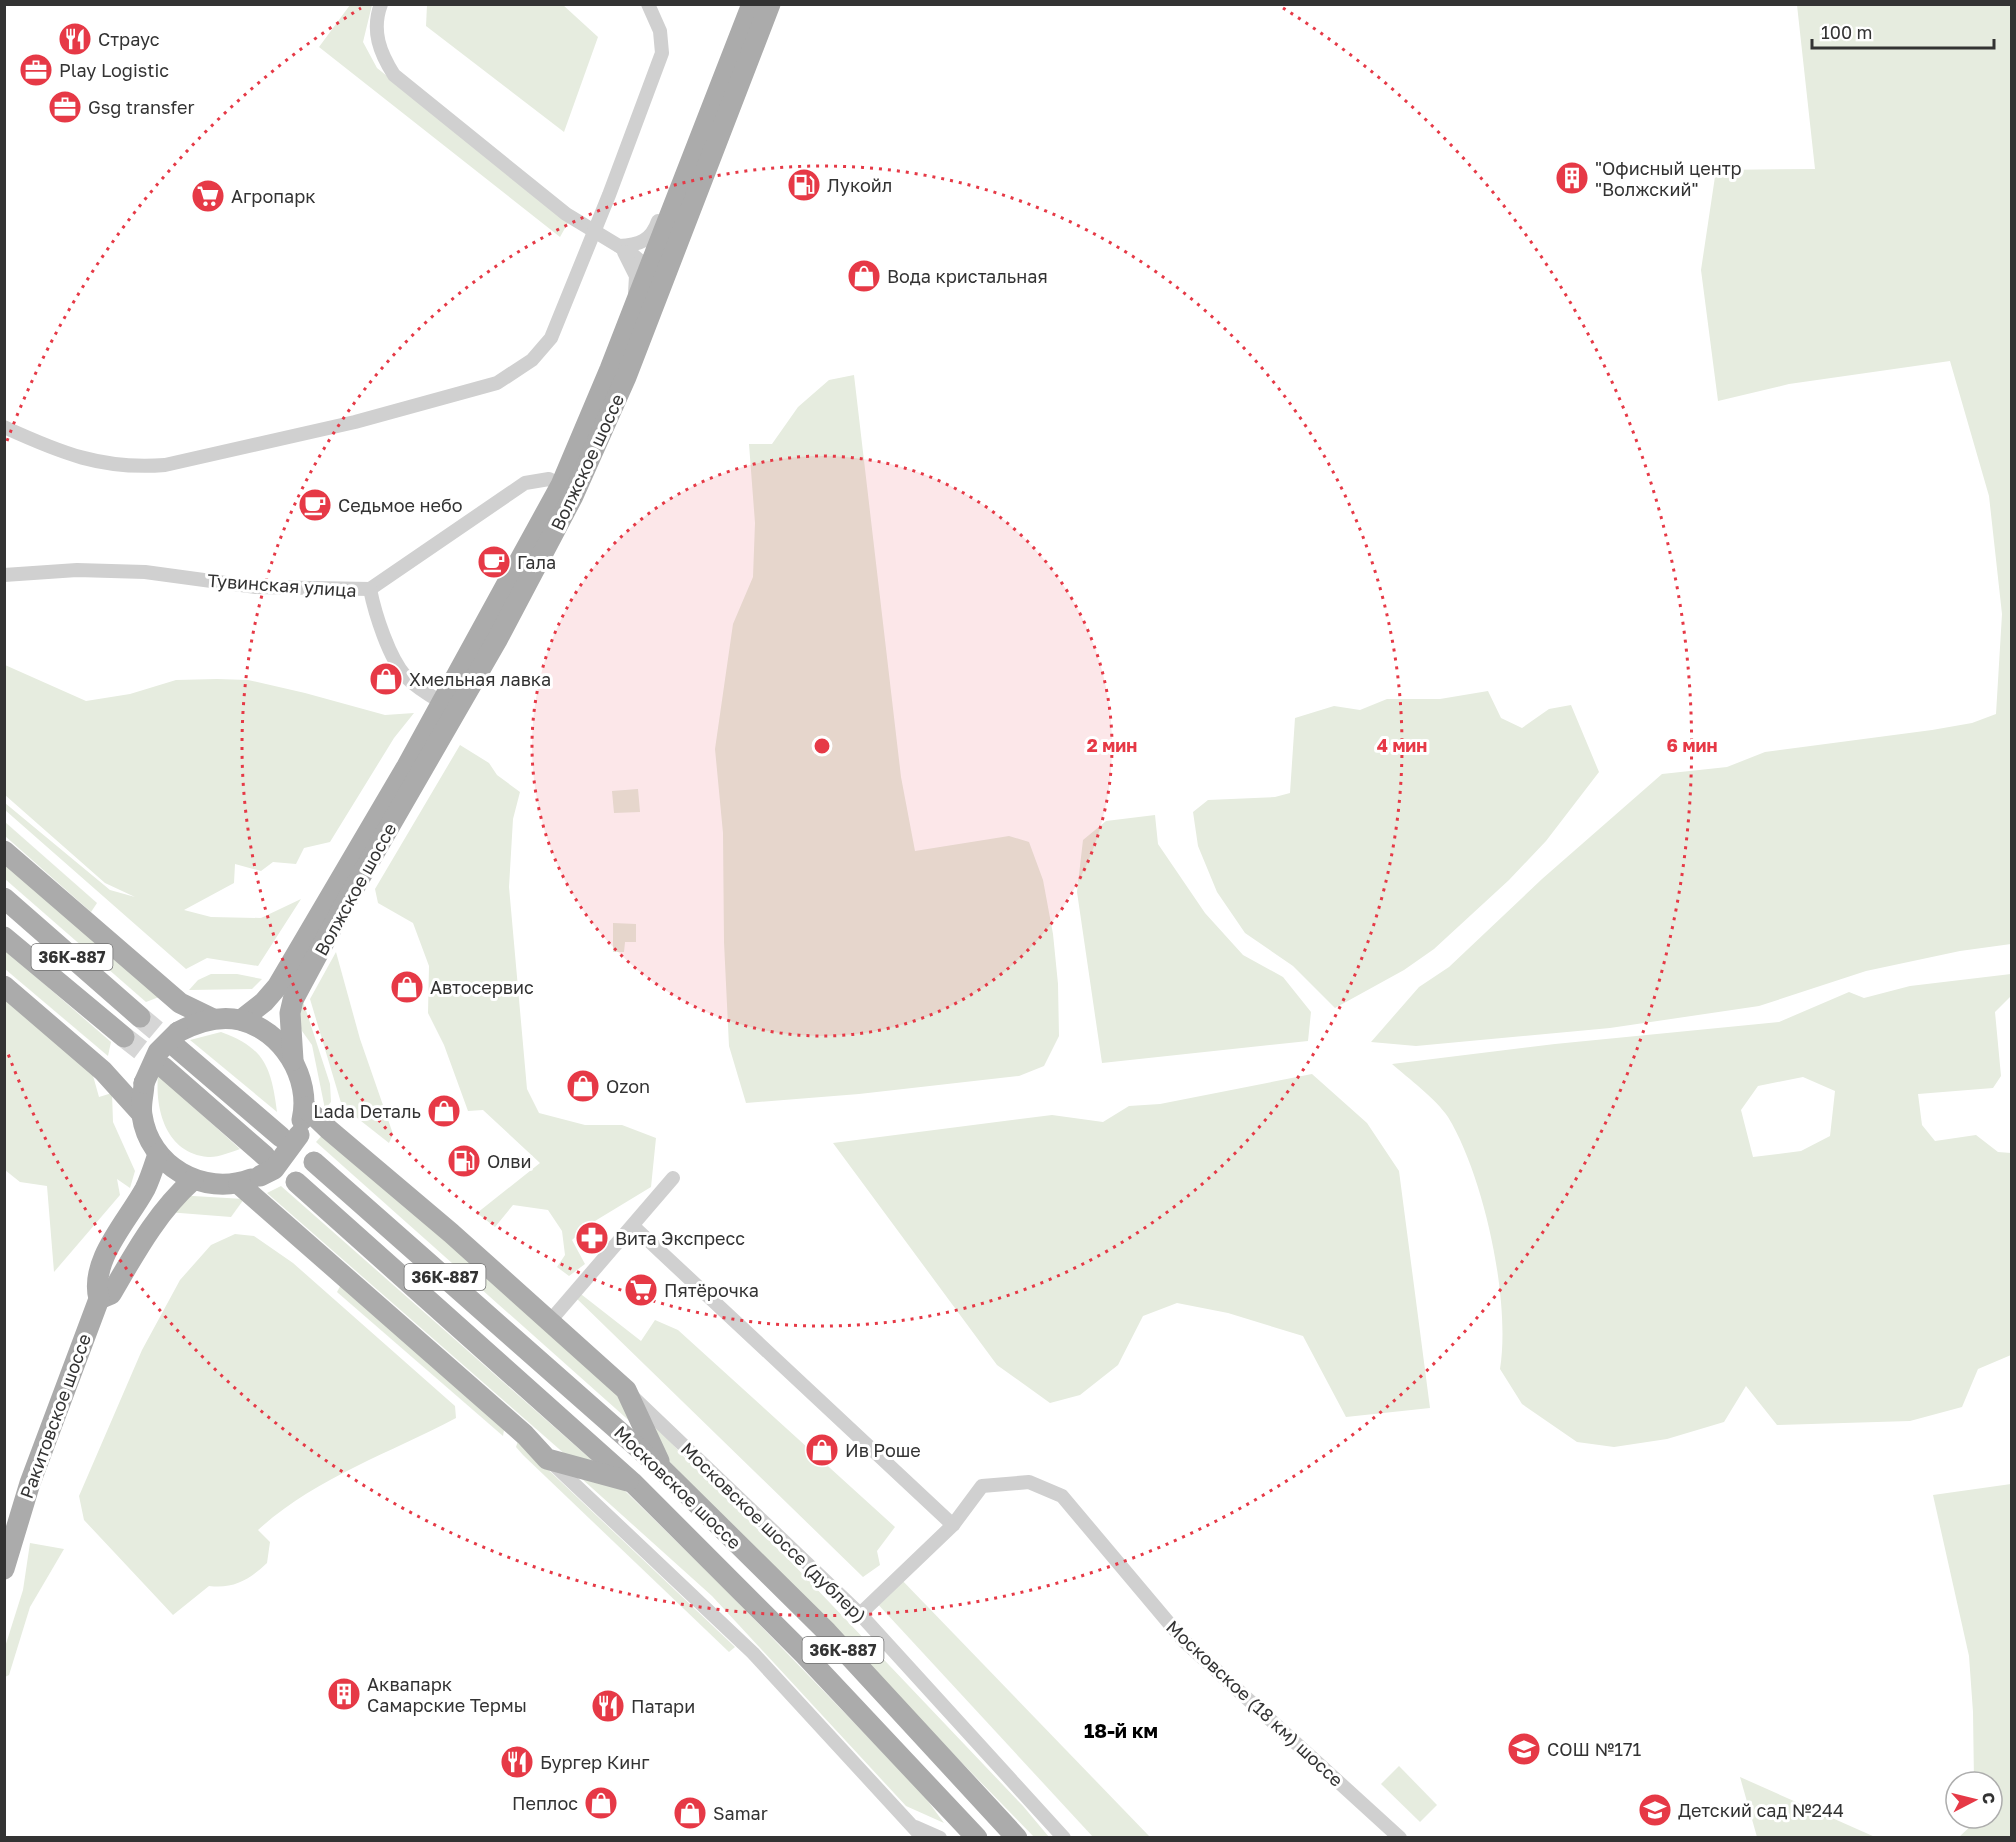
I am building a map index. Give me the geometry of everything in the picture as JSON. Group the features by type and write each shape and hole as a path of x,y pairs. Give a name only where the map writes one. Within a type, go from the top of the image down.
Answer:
{"main road":[{"name":"Волжское шоссе","path":"293,1060 290,1013 296,995 545,550 573,496 640,342 688,170 752,4"},
{"name":"Волжское шоссе","path":"241,1020 264,1002 277,987 407,766 561,485 650,268 669,243 770,4"},
{"path":"4,851 180,1003 213,1019"},
{"name":"36К-887","path":"4,898 140,1017"},
{"name":"36К-887","path":"4,937 124,1037"},
{"path":"4,986 103,1071 141,1113"},
{"path":"163,1067 263,1166 274,1169 305,1107 304,1091 293,1060 272,1036 241,1020 213,1019 194,1023 178,1040 158,1052 144,1083 141,1113 147,1135 158,1154 172,1168 193,1180 239,1184 525,1435 547,1459 632,1482"},
{"path":"178,1040 290,1136"},
{"path":"305,1107 626,1390 662,1469"},
{"name":"Ракитовское шоссе","path":"5,1568 30,1483 99,1299 95,1284 104,1257 146,1187 158,1154"},
{"name":"Московское шоссе","path":"314,1162 662,1469 827,1632 1017,1838"},
{"path":"239,1184 263,1166"},
{"name":"Ракитовское шоссе","path":"99,1299 111,1294 157,1219 172,1199 193,1180"},
{"name":"Московское шоссе","path":"296,1182 632,1482 804,1654 976,1838"}],"street":[{"path":"381,4 376,34 382,56 394,75 566,214 650,268 654,274 655,285 643,313 640,342"},
{"path":"4,427 59,453 115,466 149,466 197,459 355,422 497,383 532,360 551,338 595,232 662,53 660,30 648,4"},
{"path":"619,246 633,246 650,237 673,185 680,174 688,170"},
{"path":"619,246 633,266 636,276 633,312"},
{"name":"Тувинская улица","path":"4,575 77,570 145,572 256,587 370,589 390,578 525,483 549,479 561,485"},
{"path":"370,589 374,608 400,669 409,680 441,702"},
{"path":"550,1321 673,1178"},
{"path":"633,1226 953,1525"},
{"name":"Московское шоссе (дублер)","path":"626,1390 860,1614 1064,1838"},
{"path":"547,1459 753,1653 923,1838"},
{"name":"Московское (18 км) шоссе","path":"860,1614 953,1525 982,1486 1029,1482 1062,1496 1184,1641 1400,1838"},
{"path":"913,1826 940,1838"}],"shaded area":[{"path":"350,5 372,5 363,42 377,68 569,221 560,237 319,47"},
{"path":"427,5 563,5 598,37 564,132 426,26"},
{"path":"1797,5 2011,5 2011,944 1960,951 1866,971 1759,1006 1610,1028 1416,1046 1371,1042 1419,987 1449,967 1542,879 1662,774 1727,767 1765,752 1972,723 1996,714 2002,614 1989,496 1950,361 1789,384 1718,401 1701,270 1716,170 1815,169"},
{"path":"854,375 901,777 915,851 1009,836 1029,842 1043,880 1053,934 1058,984 1059,1036 1044,1066 1019,1076 859,1094 746,1103 729,1046 724,942 723,833 715,749 733,624 753,577 755,523 749,444 772,444 798,407 829,380"},
{"path":"5,665 86,701 130,694 176,680 248,680 385,715 414,713 394,738 330,842 304,848 296,864 273,862 261,871 235,864 234,883 184,910 211,917 261,918 301,899 258,966 207,958 186,969 5,810 5,803 110,890 135,897 105,883 5,795"},
{"path":"1488,691 1501,718 1522,728 1549,709 1571,705 1599,772 1546,841 1509,880 1434,949 1404,970 1335,1008 1293,966 1245,933 1217,892 1198,846 1193,812 1208,800 1275,797 1290,793 1295,718 1334,706 1360,710 1387,699 1440,699"},
{"path":"460,745 489,763 497,775 520,792 513,819 509,887 527,1089 539,1113 585,1125 622,1125 656,1138 651,1187 590,1224 572,1240 585,1264 569,1276 557,1267 565,1255 562,1231 548,1210 513,1205 495,1227 477,1213 540,1163 483,1110 468,1111 444,1045 428,1013 429,966 413,923 378,903 375,889"},
{"path":"638,789 640,812 614,813 612,791"},
{"path":"1155,815 1158,844 1205,913 1243,955 1283,977 1311,1012 1308,1041 1102,1063 1077,892 1083,840 1106,821"},
{"path":"5,822 97,903 91,912 5,836"},
{"path":"5,859 159,997 146,1002 5,879"},
{"path":"613,923 636,924 636,942 625,942 624,952 613,952"},
{"path":"4,949 111,1042 108,1056 5,969"},
{"path":"336,952 360,1039 393,1134 389,1143 342,1106 310,999"},
{"path":"211,974 237,974 262,979 252,989 189,990 198,980"},
{"path":"2011,974 2011,996 1995,1012 2001,1076 1993,1088 1918,1094 1922,1125 1935,1141 1976,1135 1998,1152 2011,1153 2011,1355 1978,1369 1962,1407 1910,1421 1777,1425 1746,1386 1724,1422 1667,1439 1614,1447 1577,1442 1522,1404 1500,1369 1502,1309 1498,1275 1492,1240 1473,1172 1461,1142 1443,1110 1392,1064 1555,1044 1779,1022 1849,992 1864,998 1910,986","holes":["1803,1077 1835,1091 1830,1136 1801,1151 1753,1157 1741,1110 1758,1086"]},
{"path":"4,986 88,1058 99,1097 112,1093 113,1122 135,1171 130,1188 117,1179 120,1195 54,1272 47,1186 20,1182 5,1170"},
{"path":"302,998 330,1084 331,1102 325,1109 312,1045 302,1031 292,1005"},
{"path":"221,1032 247,1045 263,1061 272,1083 277,1112 190,1040"},
{"path":"1312,1074 1367,1123 1399,1171 1430,1408 1346,1417 1303,1336 1228,1313 1177,1303 1143,1316 1118,1365 1080,1395 1050,1403 997,1365 833,1143 1052,1115 1103,1122 1129,1106 1160,1104"},
{"path":"158,1075 240,1149 220,1156 208,1157 194,1154 173,1139 161,1115"},
{"path":"324,1133 619,1396 634,1425 316,1142"},
{"path":"281,1186 602,1469 575,1463 267,1193"},
{"path":"176,1195 244,1199 231,1217 167,1212"},
{"path":"235,1234 254,1236 293,1263 455,1406 456,1418 328,1481 280,1512 258,1530 270,1542 267,1563 254,1574 234,1585 209,1586 173,1615 84,1520 79,1496 142,1350 180,1280 211,1245"},
{"path":"342,1283 504,1430 503,1436 337,1292"},
{"path":"577,1291 641,1341 655,1320 678,1330 895,1527 877,1551 880,1565 863,1577 573,1295"},
{"path":"638,1405 685,1458 793,1564 1023,1806 1049,1837 1034,1837 662,1454"},
{"path":"518,1441 735,1647 729,1652 523,1455 516,1447"},
{"path":"572,1470 622,1488 726,1590 922,1793 944,1823 906,1806 712,1596"},
{"path":"2011,1484 2011,1837 1959,1837 1966,1830 2004,1830 2004,1770 1974,1770 1969,1656 1933,1495"},
{"path":"30,1543 64,1549 30,1607 9,1675 5,1677 5,1647 23,1590"},
{"path":"898,1576 1150,1837 1093,1837 874,1600"},
{"path":"1399,1766 1437,1805 1420,1822 1381,1784"},
{"path":"1740,1777 1875,1837 1757,1837"}],"tunnel":[{"path":"140,1017 177,1048"},
{"path":"124,1037 163,1067"}],"place":[{"name":"Страус","path":"75,39"},
{"name":"Play Logistic","path":"36,70"},
{"name":"Gsg transfer","path":"65,107"},
{"name":"\"Офисный центр \"Волжский\"","path":"1572,178"},
{"name":"Лукойл","path":"804,185"},
{"name":"Агропарк","path":"208,196"},
{"name":"Вода кристальная","path":"864,276"},
{"name":"Седьмое небо","path":"315,505"},
{"name":"Гала","path":"494,562"},
{"name":"Хмельная лавка","path":"386,679"},
{"name":"Автосервис","path":"407,987"},
{"name":"Ozon","path":"583,1086"},
{"name":"Lada Dеталь","path":"444,1111"},
{"name":"Олви","path":"464,1161"},
{"name":"Вита Экспресс","path":"592,1238"},
{"name":"Пятёрочка","path":"641,1290"},
{"name":"Ив Роше","path":"822,1450"},
{"name":"Аквапарк Самарские Термы","path":"344,1694"},
{"name":"Патари","path":"608,1706"},
{"name":"СОШ №171","path":"1524,1749"},
{"name":"Бургер Кинг","path":"517,1762"},
{"name":"Пеплос","path":"601,1803"},
{"name":"Детский сад №244","path":"1655,1810"},
{"name":"Samar","path":"690,1813"}],"district":[{"name":"18-й км","path":"1121,1730"}]}
